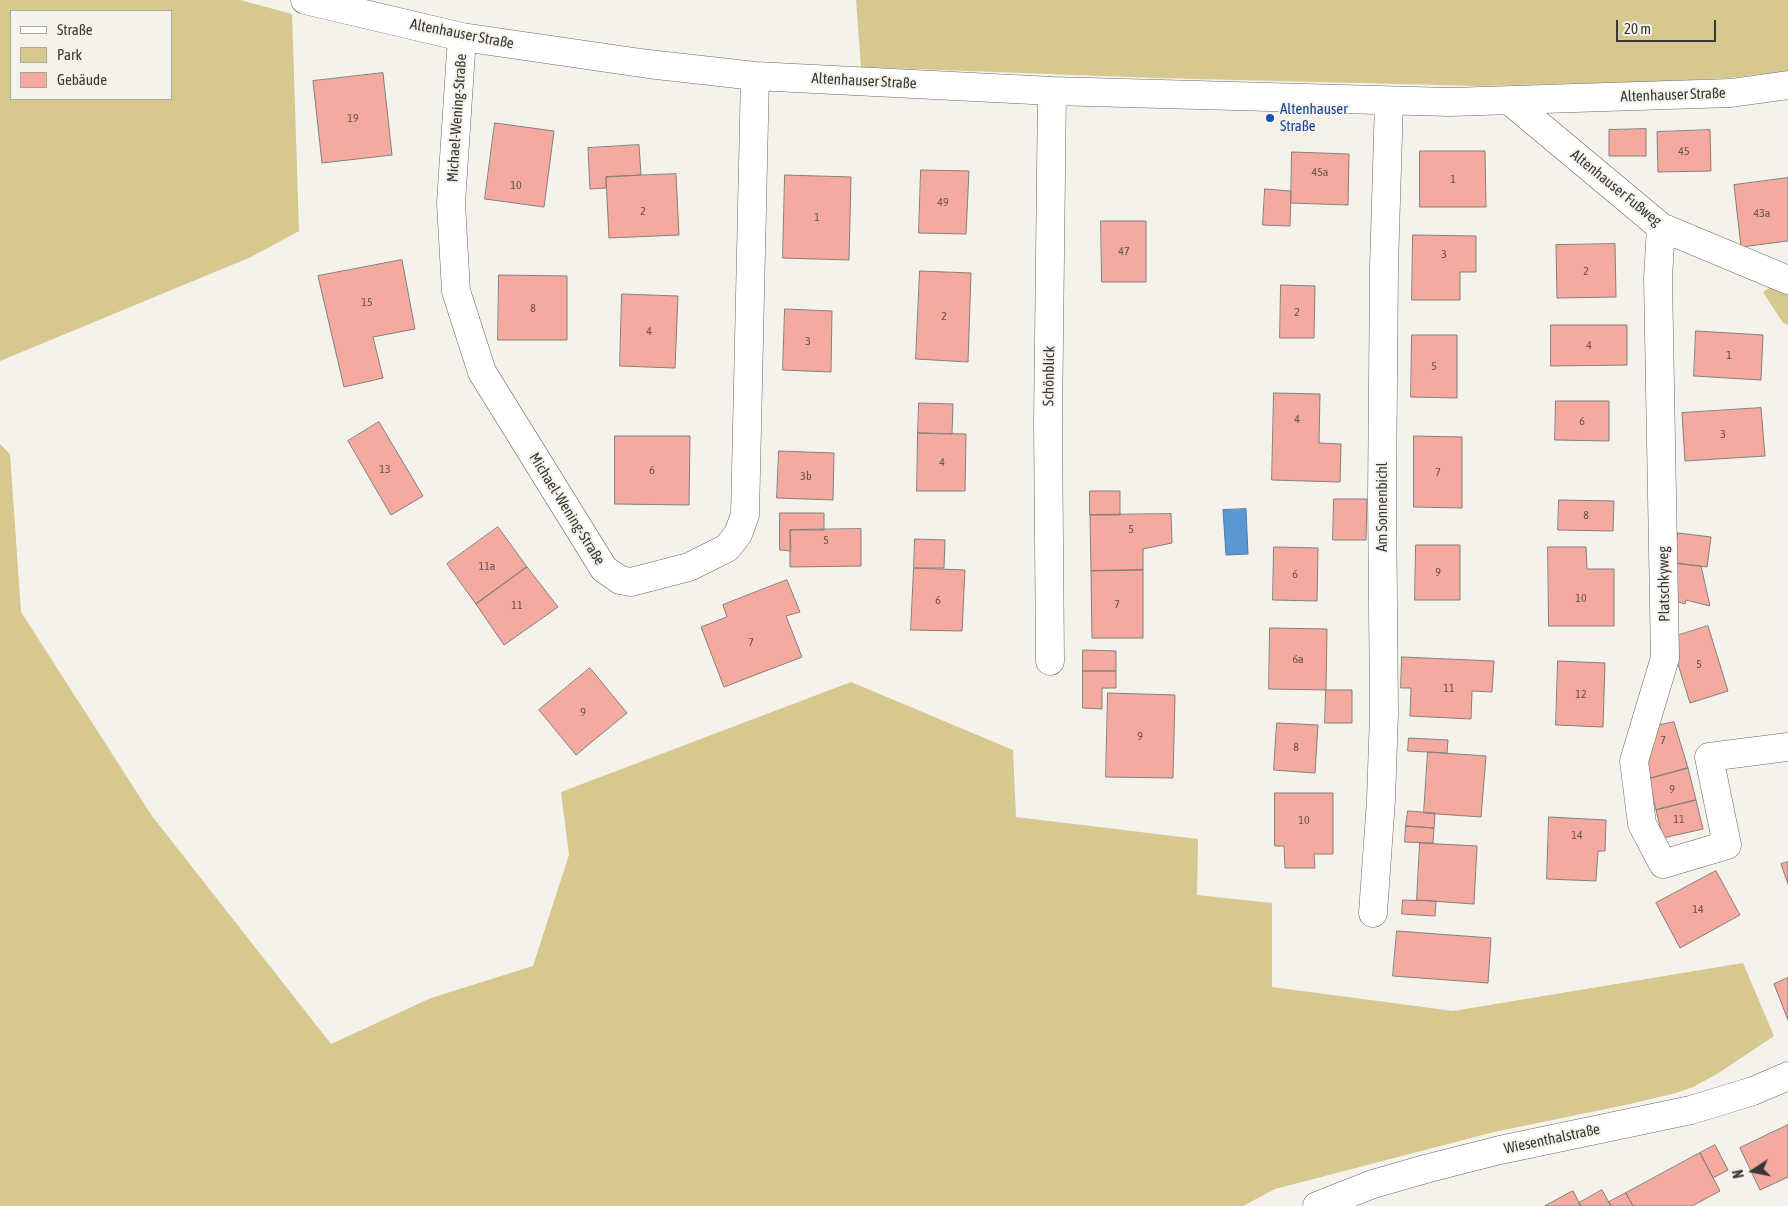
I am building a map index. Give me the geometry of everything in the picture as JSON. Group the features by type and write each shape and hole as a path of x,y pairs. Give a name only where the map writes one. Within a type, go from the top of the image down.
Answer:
{"street":[{"name":"Altenhauser Straße","path":"305,0 462,37 648,64 755,76 1052,91 1450,102 1731,93 1788,85"},
{"name":"Michael-Wening-Straße","path":"462,37 451,203 456,291 482,372 604,569 620,580 632,582 689,567 727,548 738,534 745,515 755,76"},
{"name":"Schönblick","path":"1050,661 1048,422 1052,91"},
{"name":"Am Sonnenbichl","path":"1373,913 1384,730 1382,496 1384,287 1389,101"},
{"name":"Altenhauser Fußweg","path":"1510,101 1661,227 1788,280"},
{"name":"Platschkyweg","path":"1661,227 1658,278 1666,658 1634,762 1642,824 1663,864 1728,845 1709,757 1788,747"},
{"name":"Wiesenthalstraße","path":"1317,1206 1373,1184 1500,1150 1691,1110 1728,1099 1788,1076"}],"green space":[{"path":"0,0 240,0 292,14 299,231 251,257 0,361"},
{"path":"856,0 1788,0 1788,71 1729,78 1669,81 1478,86 1156,78 861,67"},
{"path":"1788,277 1788,325 1783,323 1763,292"},
{"path":"0,444 10,454 21,612 152,816 331,1044 431,998 533,966 569,855 561,792 851,682 1013,750 1016,817 1198,839 1197,895 1272,903 1272,987 1453,1011 1743,963 1774,1036 1717,1074 1693,1087 1676,1093 1494,1132 1275,1189 1243,1206 0,1206"}],"water":[{"path":"1246,509 1248,554 1226,555 1223,510"}],"building":[{"path":"383,73 392,155 322,163 313,81"},
{"path":"495,123 554,131 544,207 485,199"},
{"path":"1646,129 1646,156 1609,156 1609,130"},
{"path":"1710,130 1711,171 1658,172 1657,132"},
{"path":"639,145 641,175 606,177 606,188 590,189 588,148"},
{"path":"1420,151 1485,151 1486,207 1420,207"},
{"path":"1292,152 1349,154 1348,205 1291,203"},
{"path":"921,170 969,171 966,234 919,233"},
{"path":"676,174 679,235 609,238 606,177"},
{"path":"785,175 851,177 849,260 783,258"},
{"path":"1788,178 1788,241 1741,247 1734,185"},
{"path":"1265,189 1291,191 1290,226 1263,225"},
{"path":"1101,221 1146,221 1146,282 1102,282"},
{"path":"1413,235 1476,236 1476,272 1460,272 1460,300 1412,300"},
{"path":"1615,244 1616,297 1557,298 1556,245"},
{"path":"402,260 415,329 373,337 383,378 344,387 318,276"},
{"path":"920,271 971,273 968,362 916,359"},
{"path":"499,275 567,276 567,340 498,340"},
{"path":"1281,285 1315,286 1314,338 1280,338"},
{"path":"622,294 678,296 675,368 620,366"},
{"path":"785,309 832,311 831,372 783,370"},
{"path":"1551,325 1627,325 1627,365 1551,366"},
{"path":"1696,331 1763,335 1761,380 1694,376"},
{"path":"1412,335 1457,335 1457,398 1411,397"},
{"path":"1274,393 1320,394 1319,443 1341,444 1340,482 1272,480"},
{"path":"1556,401 1609,401 1609,441 1555,440"},
{"path":"919,403 953,404 952,434 918,433"},
{"path":"1761,408 1765,456 1685,461 1682,413"},
{"path":"379,422 423,496 391,515 348,441"},
{"path":"918,433 966,434 965,491 917,491"},
{"path":"615,436 690,436 689,505 615,504"},
{"path":"1414,436 1462,437 1462,508 1414,507"},
{"path":"779,451 834,453 833,500 777,498"},
{"path":"1090,491 1120,491 1120,515 1090,515"},
{"path":"1334,499 1367,499 1366,540 1333,540"},
{"path":"1559,500 1614,501 1613,531 1558,530"},
{"path":"780,513 824,513 824,530 790,530 791,551 780,550"},
{"path":"1171,514 1172,543 1143,549 1143,570 1091,571 1090,515"},
{"path":"498,527 527,567 476,604 447,564"},
{"path":"861,529 861,566 790,567 790,530"},
{"path":"1678,533 1711,537 1707,567 1674,563"},
{"path":"915,539 945,540 944,568 914,568"},
{"path":"1416,545 1460,545 1460,600 1415,600"},
{"path":"1274,547 1318,548 1317,601 1273,600"},
{"path":"1548,547 1586,547 1587,569 1614,569 1614,626 1549,626"},
{"path":"1674,563 1701,566 1710,606 1686,600 1685,604 1672,600"},
{"path":"527,567 558,607 504,645 476,604"},
{"path":"914,568 965,570 962,631 911,630"},
{"path":"1143,570 1143,638 1092,638 1091,571"},
{"path":"787,580 800,612 786,616 802,657 724,687 701,627 727,617 723,605"},
{"path":"1708,626 1728,691 1690,703 1670,638"},
{"path":"1270,628 1327,629 1326,690 1269,689"},
{"path":"1083,650 1116,651 1116,671 1083,671"},
{"path":"1402,657 1494,661 1492,692 1472,691 1471,719 1410,716 1411,688 1401,688"},
{"path":"1558,661 1605,663 1603,727 1556,725"},
{"path":"590,668 627,713 576,755 539,710"},
{"path":"1083,671 1116,671 1116,688 1102,688 1102,709 1083,708"},
{"path":"1326,690 1352,690 1352,723 1325,723"},
{"path":"1108,693 1175,695 1173,778 1106,777"},
{"path":"1674,722 1688,768 1648,779 1642,752 1651,727"},
{"path":"1277,723 1318,725 1315,773 1274,770"},
{"path":"1409,738 1448,740 1447,753 1408,751"},
{"path":"1428,752 1486,756 1481,817 1424,813"},
{"path":"1688,768 1696,800 1656,810 1648,779"},
{"path":"1275,793 1333,793 1333,854 1314,854 1315,868 1285,868 1284,846 1275,846"},
{"path":"1696,800 1703,829 1663,838 1656,810"},
{"path":"1408,811 1435,813 1434,828 1406,826"},
{"path":"1549,817 1606,820 1605,851 1598,851 1596,881 1547,879"},
{"path":"1406,826 1434,828 1433,843 1405,842"},
{"path":"1420,843 1477,846 1474,904 1417,900"},
{"path":"1788,862 1788,884 1781,864"},
{"path":"1716,871 1740,915 1680,948 1656,903"},
{"path":"1403,900 1436,901 1435,916 1402,914"},
{"path":"1397,931 1491,938 1488,983 1393,976"},
{"path":"1788,978 1788,1020 1774,984"},
{"path":"1788,1125 1788,1177 1760,1190 1740,1148"},
{"path":"1715,1145 1728,1170 1713,1178 1700,1153"},
{"path":"1700,1153 1720,1191 1692,1206 1633,1206 1626,1193"},
{"path":"1602,1190 1611,1206 1581,1206 1579,1203"},
{"path":"1573,1191 1581,1206 1545,1206"},
{"path":"1626,1193 1633,1206 1611,1206 1609,1202"}],"place":[{"name":"Altenhauser Straße","path":"1270,118"}]}
